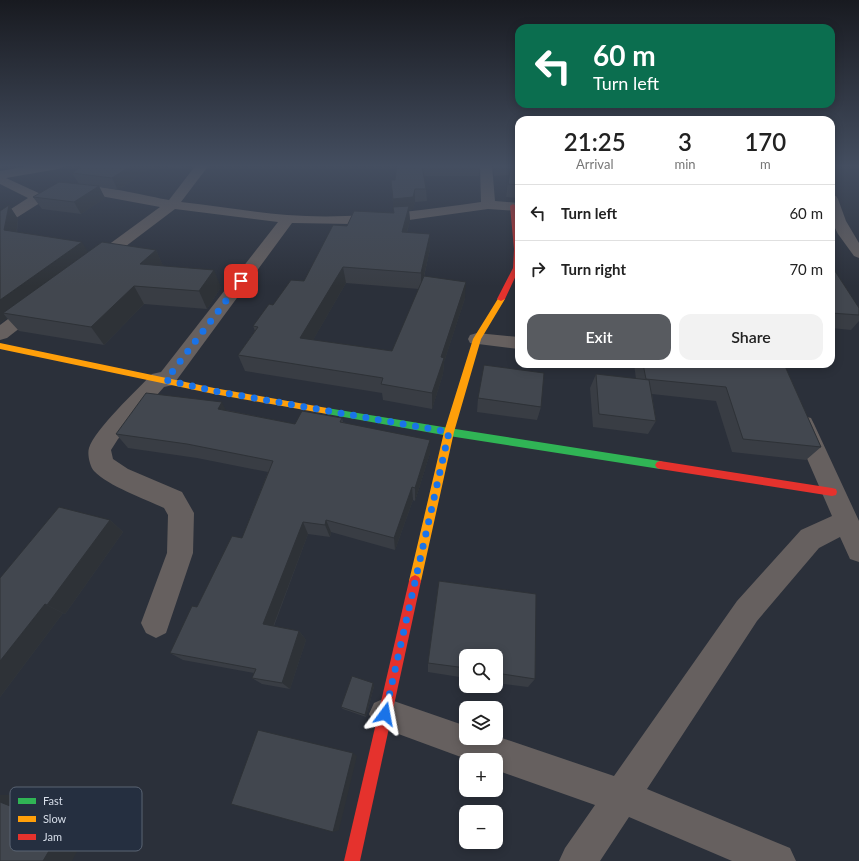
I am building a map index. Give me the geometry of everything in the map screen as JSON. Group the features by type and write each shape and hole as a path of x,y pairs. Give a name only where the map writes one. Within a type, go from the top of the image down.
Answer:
{"street":[{"path":"0,222 27,205"},
{"path":"83,272 172,205"},
{"path":"173,205 288,220 352,220 409,216 487,205"},
{"path":"493,205 515,206"},
{"path":"835,219 838,234 859,253"},
{"path":"156,623 180,553 180,513 173,500 120,476 102,464 100,449 110,433 163,379 288,220"},
{"path":"838,234 859,235"},
{"path":"352,861 449,432 477,339 500,302 515,272"},
{"path":"0,334 51,296"},
{"path":"477,339 515,343"},
{"path":"0,346 163,379 214,391 449,432 832,492"},
{"path":"795,404 832,492 853,537"},
{"path":"578,861 620,796 747,611 810,539 832,528 853,537"},
{"path":"385,714 620,796 777,861"}],"building":[{"path":"9,205 4,230 82,242 0,300 0,211"},
{"path":"409,206 402,232 430,234 421,273 343,267 300,338 392,351 424,276 466,282 441,357 444,358 432,393 381,384 383,378 238,355 258,327 253,326 269,304 273,305 291,280 304,281 333,225 347,226 354,211 394,213 393,207"},
{"path":"102,242 156,250 140,264 214,270 199,291 134,286 91,327 3,313"},
{"path":"835,271 859,308 859,315 835,313"},
{"path":"484,365 544,373 541,407 478,398"},
{"path":"644,368 786,368 821,447 743,439 726,387 646,379"},
{"path":"596,374 649,380 656,421 599,414"},
{"path":"146,393 222,402 218,409 295,424 302,411 342,418 340,422 430,440 415,488 412,487 394,538 326,520 325,525 303,522 263,624 299,631 282,683 252,678 256,669 170,653 192,606 197,607 232,536 242,538 273,461 187,444 116,434"},
{"path":"59,507 110,520 47,605 45,604 0,661 0,578"},
{"path":"439,581 536,594 535,679 503,674 503,649 459,649 459,667 428,663"},
{"path":"352,676 373,683 365,715 341,707"},
{"path":"258,730 353,753 333,832 231,804"},
{"path":"0,802 10,806 10,851 49,851 43,861 0,861"}],"traffic: fast":[{"path":"327,411 449,432 660,465"}],"traffic: slow":[{"path":"415,581 449,432 477,339 501,299"},
{"path":"0,346 214,391 327,411"}],"traffic: jam":[{"path":"513,206 515,228"},
{"path":"501,299 515,270"},
{"path":"660,465 832,492"},
{"path":"352,861 415,581"}],"route":[{"path":"241,281 166,380 214,391 449,432 385,714"}]}
